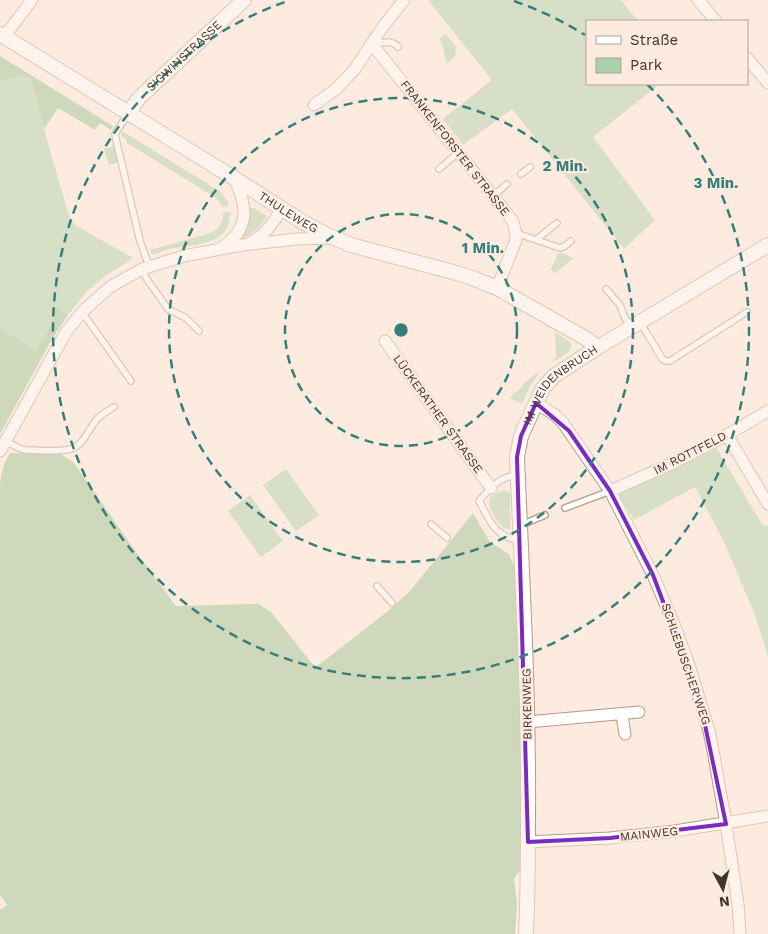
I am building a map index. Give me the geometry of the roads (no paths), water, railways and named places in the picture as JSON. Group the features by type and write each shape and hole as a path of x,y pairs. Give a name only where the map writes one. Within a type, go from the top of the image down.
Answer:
{"street":[{"path":"2,35 32,0"},
{"name":"SIGWINSTRASSE","path":"128,114 139,98 244,0"},
{"path":"314,105 345,80 354,70 382,28 404,0"},
{"path":"698,0 715,20"},
{"name":"THULEWEG","path":"2,35 301,221 332,238 383,254 464,275 497,288 585,338 591,342 595,349"},
{"name":"FRANKENFORSTER STRASSE","path":"372,44 512,220 516,234"},
{"path":"748,59 768,83"},
{"path":"217,250 228,244 236,236 245,212 241,191 234,178"},
{"path":"242,246 253,242 262,235 282,209"},
{"path":"497,288 514,247 516,234"},
{"path":"3,446 66,332 82,312 110,287 145,267 184,256 296,239 332,238"},
{"name":"IM WEIDENBRUCH","path":"518,475 521,436 543,388 554,376 595,349 768,245"},
{"name":"LÜCKERATHER STRASSE","path":"386,341 491,488"},
{"name":"SCHLEBUSCHER WEG","path":"536,403 555,415 563,423 610,491 653,575 676,629 709,730 726,824 738,904 740,934"},
{"name":"IM ROTTFELD","path":"610,491 671,464 768,411"},
{"path":"727,435 768,504"},
{"name":"BIRKENWEG","path":"518,475 528,722 526,934"},
{"path":"528,722 639,712"},
{"path":"622,715 625,734"},
{"name":"MAINWEG","path":"528,842 610,838 675,831 768,816"}],"lane":[{"path":"372,44 390,42 398,46"},
{"path":"128,114 115,135 140,241 146,278 168,309 186,318 199,331"},
{"path":"439,169 458,153"},
{"path":"521,174 530,167"},
{"path":"493,196 507,184"},
{"path":"537,240 557,223"},
{"path":"516,234 560,248 572,241"},
{"path":"606,289 620,305 624,316 635,325 663,360 666,361 670,361 747,312"},
{"path":"82,312 130,381"},
{"path":"3,446 26,450 65,451 72,449 84,440 98,417 114,407"},
{"path":"518,475 500,480 479,501 496,531 505,537 521,541"},
{"path":"565,508 610,491"},
{"path":"520,524 526,524 545,515"},
{"path":"431,524 448,538"},
{"path":"377,586 392,603"}]}
